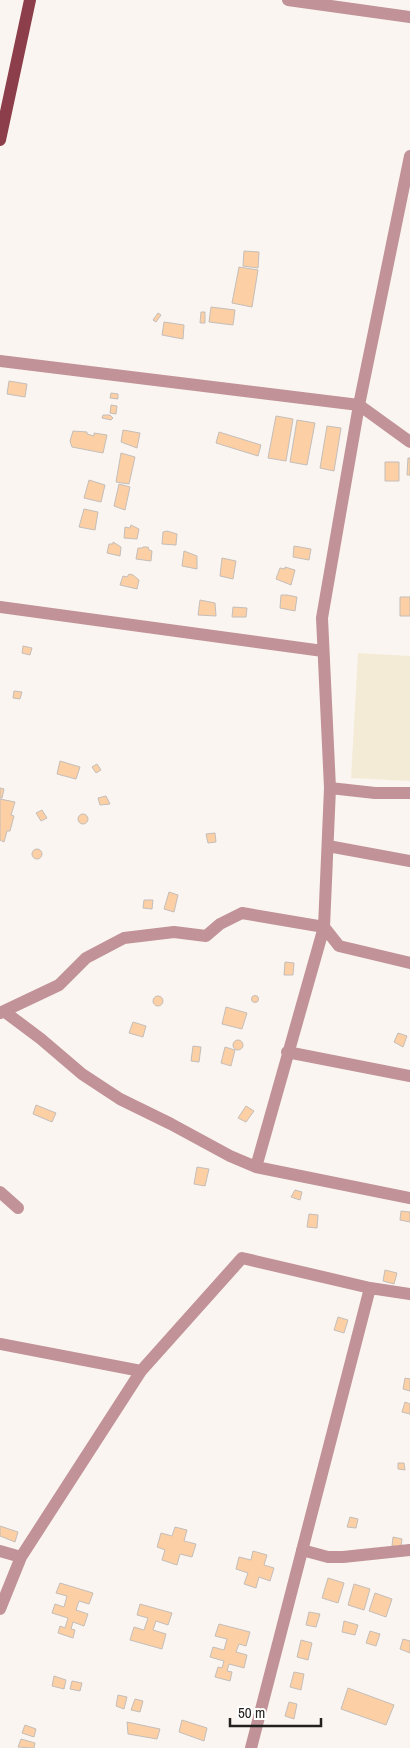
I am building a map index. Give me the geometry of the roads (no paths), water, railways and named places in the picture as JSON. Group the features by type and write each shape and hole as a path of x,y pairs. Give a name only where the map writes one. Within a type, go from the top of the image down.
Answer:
{"main road":[{"path":"0,140 3,109 30,0"}],"street":[{"path":"288,0 410,17"},
{"path":"256,1167 287,1052 324,927 330,788 322,618 359,405 410,156"},
{"path":"0,361 359,405 410,442"},
{"path":"0,607 323,650"},
{"path":"330,788 375,793 410,793"},
{"path":"328,846 410,861"},
{"path":"410,963 339,946 324,927 242,913 220,924 206,936 174,932 124,938 86,958 59,985 2,1012 41,1039 82,1074 120,1099 256,1167 410,1198"},
{"path":"287,1052 410,1076"},
{"path":"0,1192 18,1208"},
{"path":"0,1609 21,1557 141,1371 242,1258 370,1288 410,1294"},
{"path":"251,1748 370,1288"},
{"path":"0,1344 141,1371"},
{"path":"302,1550 328,1557 410,1550"},
{"path":"0,1551 21,1557"}]}
